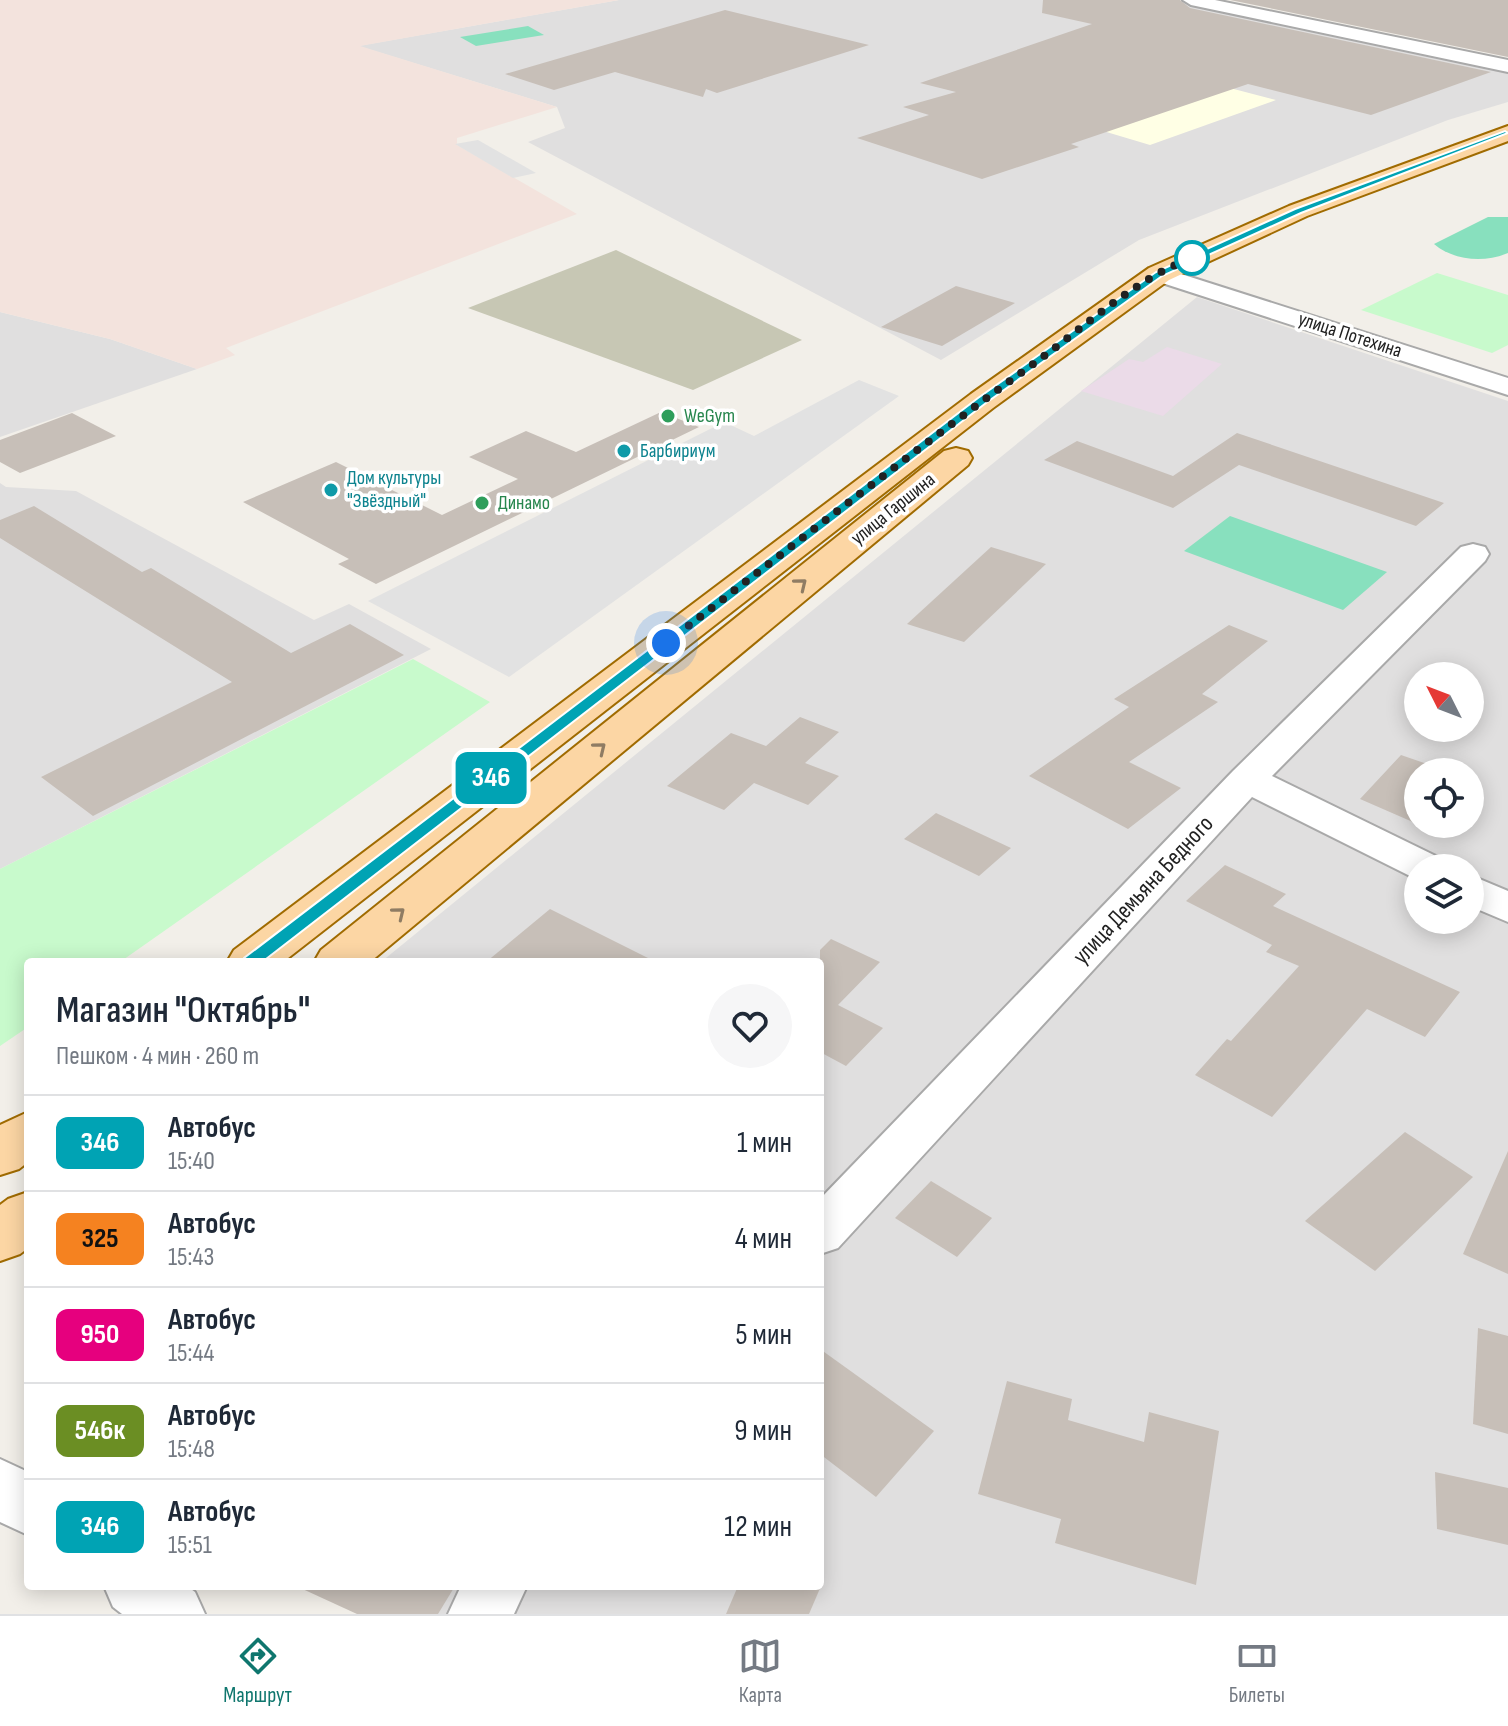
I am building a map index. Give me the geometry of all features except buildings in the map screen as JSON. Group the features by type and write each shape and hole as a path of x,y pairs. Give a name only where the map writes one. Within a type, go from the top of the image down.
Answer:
{"main road":[{"name":"улица Гаршина","path":"256,958 982,401 1176,278 1298,211 1508,133"},
{"name":"улица Гаршина","path":"343,958 1176,278 1508,152"},
{"path":"0,1154 24,1136"},
{"path":"0,1238 24,1218"}],"street":[{"path":"1191,0 1508,66"},
{"name":"улица Потехина","path":"1176,278 1508,387"},
{"name":"улица Демьяна Бедного","path":"824,1229 1247,779 1473,554"},
{"path":"1247,779 1404,857"},
{"path":"1484,896 1508,908"},
{"path":"0,1486 24,1504"},
{"path":"140,1590 173,1614"},
{"path":"480,1614 494,1590"}],"shaded area":[{"path":"0,0 619,0 360,46 557,107 457,138 457,145 577,214 226,348 235,355 197,369 110,339 0,312"},
{"path":"619,0 1173,0 1508,71 1508,102 1448,120 1139,240 941,360 528,142 565,128 557,107 358,46"},
{"path":"1123,60 1276,100 1150,145 999,100"},
{"path":"478,140 536,173 513,178 455,144"},
{"path":"616,250 802,340 693,390 468,308"},
{"path":"1197,297 1508,401 1508,1614 359,1614 314,1590 824,1590 824,958 386,958"},
{"path":"0,312 110,339 197,369 0,437"},
{"path":"1167,347 1222,364 1163,416 1081,391 1129,359 1143,362"},
{"path":"859,380 899,396 509,677 368,601 724,422 754,436"},
{"path":"0,483 6,487 76,491 314,620 349,604 431,649 0,869"}],"green space":[{"path":"528,26 544,35 476,46 460,37"},
{"path":"1488,217 1508,217 1508,253 1470,259 1451,254 1434,244"},
{"path":"1437,273 1508,295 1508,345 1492,353 1361,310"},
{"path":"1230,516 1387,572 1343,610 1184,551"},
{"path":"413,659 490,702 126,958 24,958 24,1030 0,1046 0,869"}],"bus line":[{"name":"346","path":"255,958 982,401 1159,274 1298,211 1508,133"}],"place":[{"name":"WeGym","path":"668,416"},
{"name":"Барбириум","path":"624,451"},
{"name":"Дом культуры \"Звёздный\"","path":"331,490"},
{"name":"Динамо","path":"482,503"}],"route":[{"path":"666,643 982,401 1159,274 1192,258"}]}
